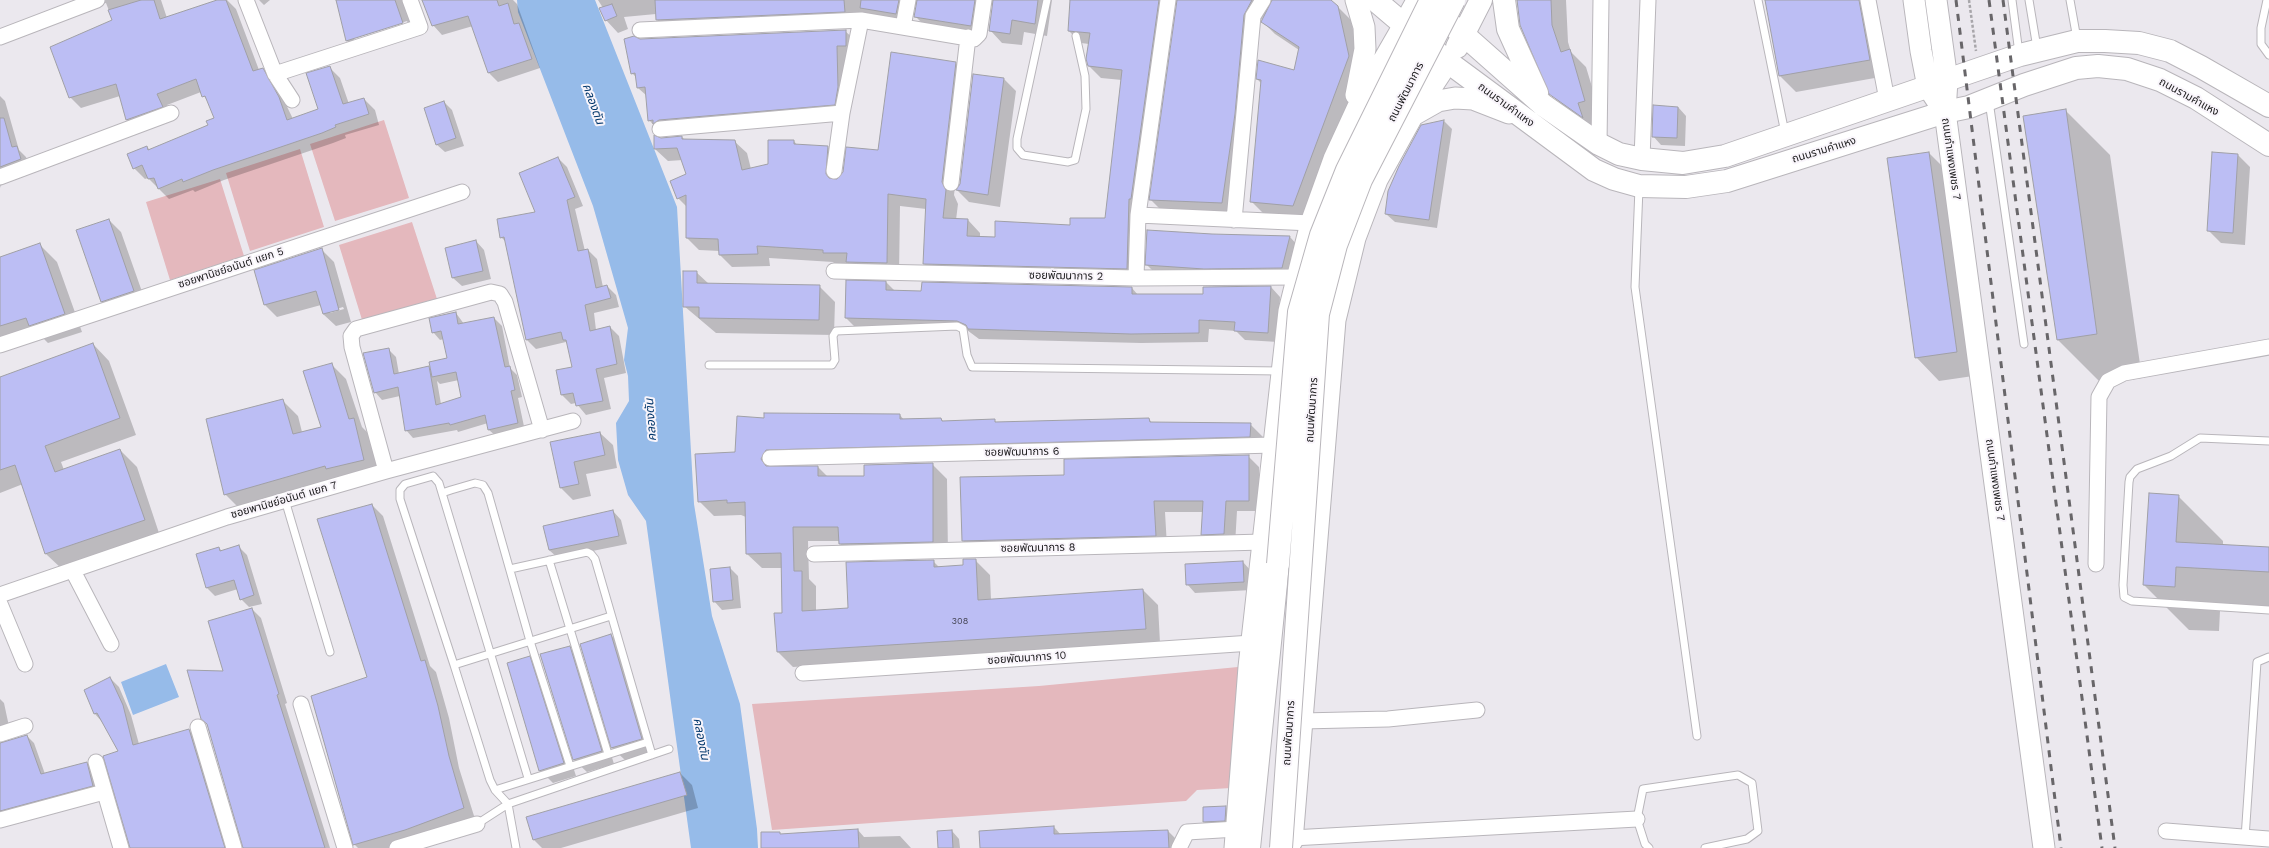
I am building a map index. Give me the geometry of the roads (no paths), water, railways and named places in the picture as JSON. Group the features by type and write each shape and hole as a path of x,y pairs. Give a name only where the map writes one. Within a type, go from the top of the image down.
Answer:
{"main road":[{"path":"1347,131 1366,49 1364,27 1356,0"},
{"name":"ถนนรามคำแหง","path":"1375,0 1448,62 1594,170 1614,179 1639,186 1686,187 1727,181 1945,112 1969,106 2024,85 2076,68 2098,66 2127,69 2160,80 2196,98 2269,145"},
{"path":"1236,838 1252,643 1289,311 1311,223 1347,131 1363,96 1419,0"},
{"name":"ถนนรามคำแหง","path":"1419,0 1464,35 1543,105 1600,144 1619,154 1642,159 1683,163 1725,156 1978,69 2029,53 2077,41 2139,43 2170,52 2201,67 2269,106"},
{"name":"ถนนพัฒนาการ","path":"1249,848 1278,564 1299,312 1321,234 1347,170 1431,0"},
{"name":"ถนนพัฒนาการ","path":"1288,845 1318,314 1336,245 1361,180 1454,0"},
{"path":"1448,62 1464,35 1481,0"},
{"path":"1504,0 1508,29 1520,59 1543,105"},
{"name":"ถนนกำแพงเพชร 7","path":"1914,0 1921,51 1938,83"},
{"name":"ถนนกำแพงเพชร 7","path":"1936,0 1938,83 1945,112 2044,848"},
{"name":"ถนนพัฒนาการ","path":"1288,845 1302,721 1334,320 1355,238 1378,180 1412,115 1448,62"},
{"path":"1412,115 1438,101 1455,98 1472,99 1491,104 1530,123"},
{"path":"1297,280 1325,281 1342,292"}],"street":[{"path":"0,37 97,0"},
{"path":"246,0 275,74 292,100"},
{"path":"275,74 420,27 410,0"},
{"path":"903,27 908,0"},
{"path":"951,183 973,37 984,0"},
{"path":"1136,278 1138,215 1168,0"},
{"path":"1234,220 1253,16 1263,0"},
{"path":"1600,144 1601,0"},
{"path":"1642,159 1648,0"},
{"path":"1868,0 1887,100"},
{"path":"834,171 842,113 861,20"},
{"path":"640,30 861,20 973,37"},
{"path":"0,177 171,113"},
{"path":"660,129 842,113"},
{"name":"ซอยพานิชย์อนันต์ แยก 5","path":"0,345 462,192"},
{"path":"1138,215 1311,223"},
{"name":"ซอยพัฒนาการ 2","path":"834,271 1297,280"},
{"path":"386,471 352,347 351,336 356,329 491,292 500,294 505,302 542,430"},
{"path":"2096,564 2099,397 2108,381 2124,373 2269,347"},
{"name":"ซอยพานิชย์อนันต์ แยก 7","path":"0,595 227,517 386,471 573,421"},
{"name":"ซอยพัฒนาการ 6","path":"770,458 1274,445"},
{"name":"ซอยพัฒนาการ 8","path":"814,554 1263,542"},
{"path":"73,571 111,644"},
{"path":"0,604 25,664"},
{"name":"ซอยพัฒนาการ 10","path":"803,673 1252,643"},
{"path":"302,704 345,848"},
{"path":"1302,721 1388,719 1477,710"},
{"path":"0,734 26,726"},
{"path":"198,727 234,848"},
{"path":"96,762 121,848"},
{"path":"0,820 104,792"},
{"path":"1288,845 1637,819"},
{"path":"397,848 477,824"},
{"path":"2166,831 2269,839"},
{"path":"1179,848 1187,832 1236,838"}],"lane":[{"path":"1046,0 1017,139 1017,148 1023,155 1068,162 1075,160 1086,109 1085,76 1076,36"},
{"path":"1758,0 1786,135"},
{"path":"2012,0 2029,53"},
{"path":"2028,0 2029,53"},
{"path":"2070,0 2077,41"},
{"path":"2267,0 2261,28 2261,44 2269,55"},
{"path":"1989,99 2024,344"},
{"path":"1639,186 1635,287 1697,736"},
{"path":"709,365 832,365 835,360 833,336 836,331 957,326 963,328 967,355 972,367 1283,371"},
{"path":"2269,441 2200,438 2171,456 2137,468 2130,477 2129,482 2123,585 2124,597 2132,601 2269,610"},
{"path":"516,848 508,804 495,790 490,780 400,499 400,490 405,484 433,476 439,482 489,654 528,778"},
{"path":"442,493 475,483 484,485 488,493 530,641 570,766"},
{"path":"285,500 330,652"},
{"path":"510,569 587,552 595,558 652,755"},
{"path":"549,560 608,754"},
{"path":"454,665 611,616"},
{"path":"2245,838 2257,662 2269,657"},
{"path":"495,790 528,778 648,742"},
{"path":"477,824 508,804 670,749"},
{"path":"1649,848 1645,844 1637,819 1643,788 1738,775 1752,783 1758,831 1747,839 1705,848"}],"water":[{"name":"คลองตัน","path":"517,0 595,0 677,207 694,504 712,616 740,704 757,829 758,848 691,848 646,521 628,495 618,460 616,423 629,401 628,376 624,360 628,328 593,206 518,12"},
{"path":"166,664 179,697 133,715 121,682"}],"railway":[{"path":"1956,0 2061,848"},
{"path":"1989,0 2102,848"},
{"path":"2003,0 2115,848"}]}
